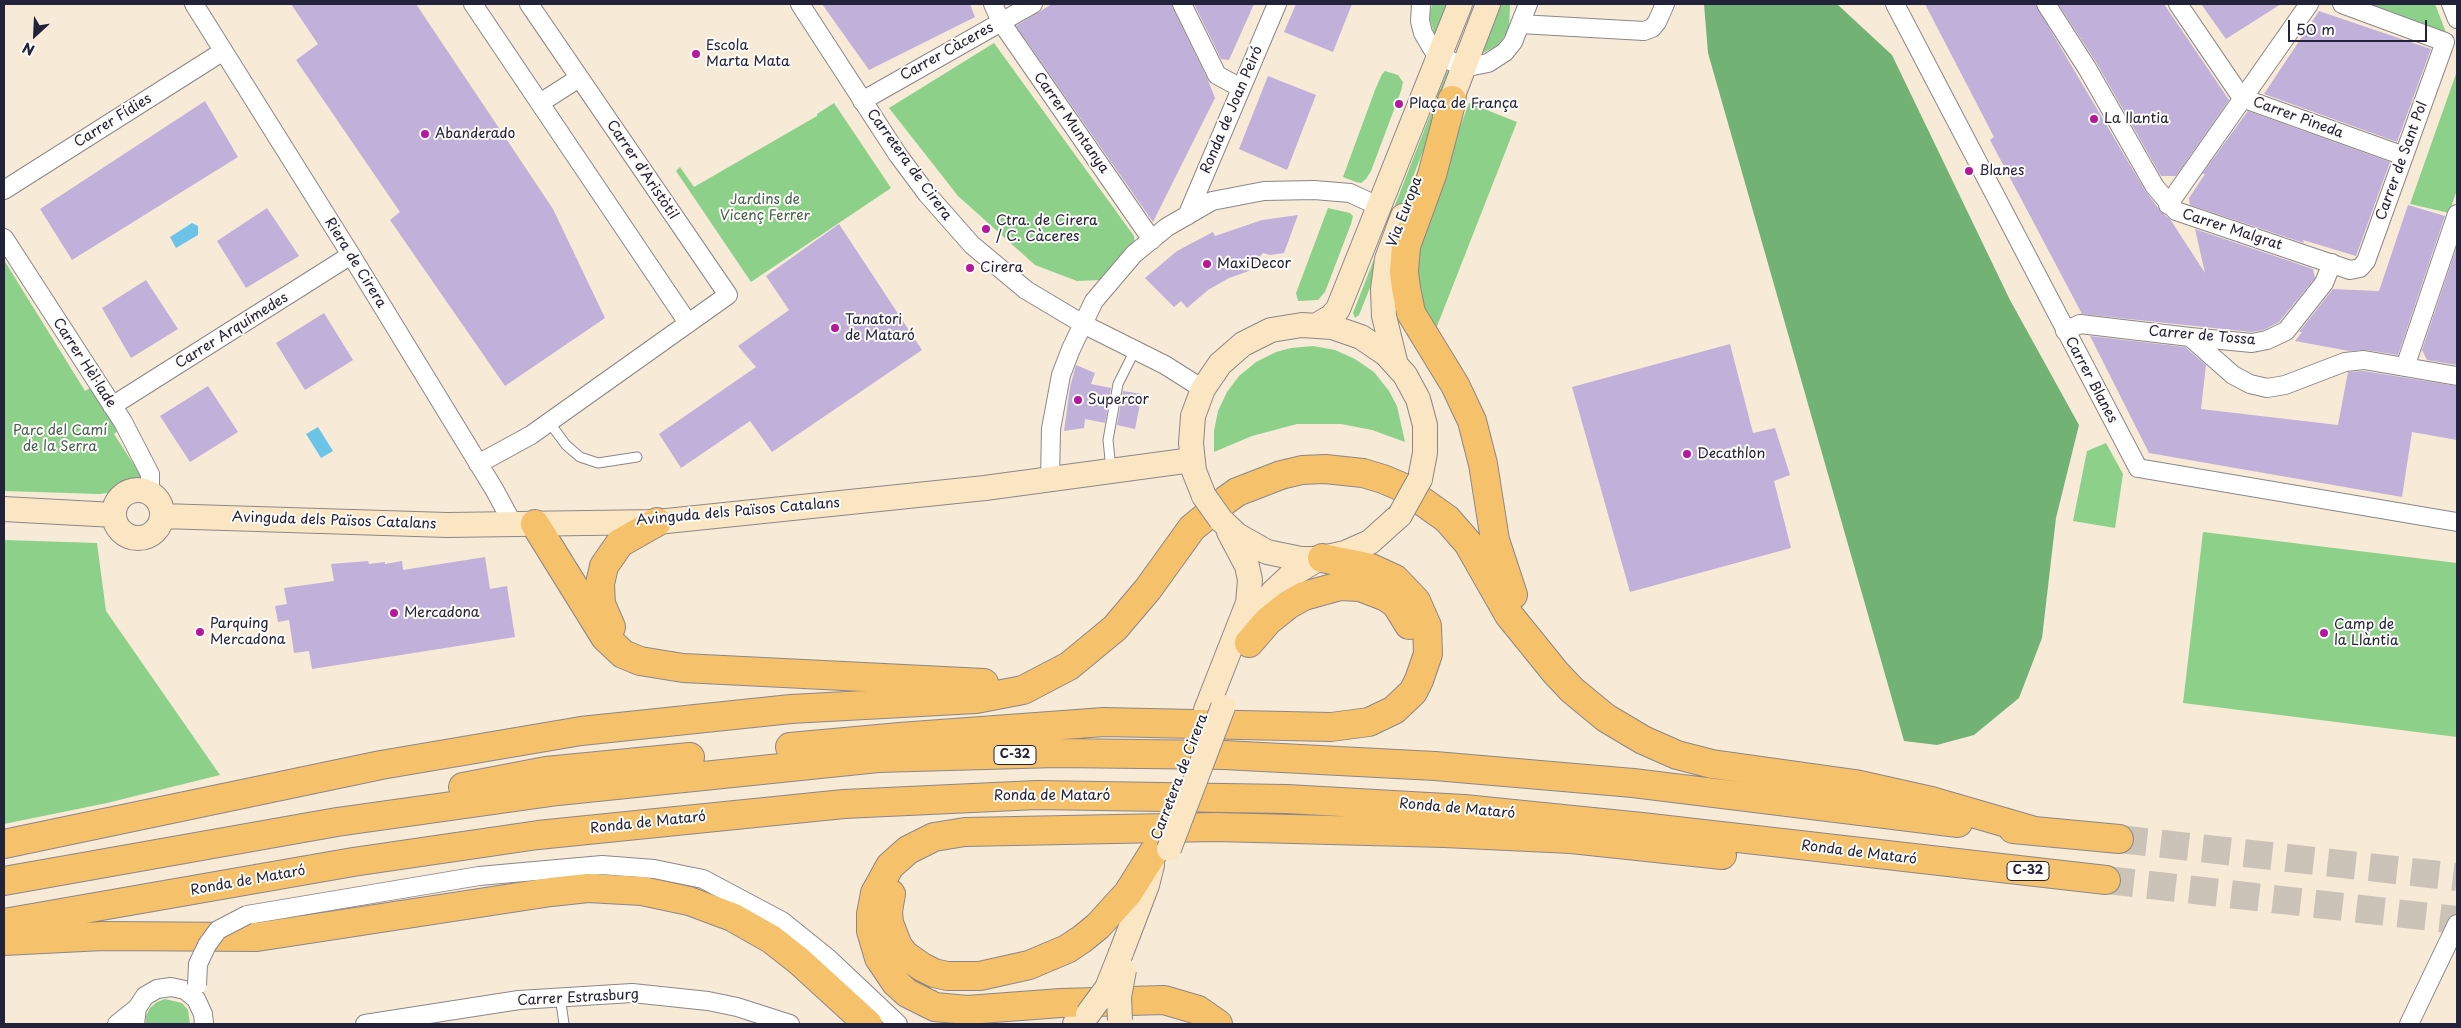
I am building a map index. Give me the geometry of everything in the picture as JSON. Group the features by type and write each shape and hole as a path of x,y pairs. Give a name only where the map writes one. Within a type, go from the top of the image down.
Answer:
{"highway":[{"path":"1452,100 1432,175 1406,246 1404,272 1406,288 1411,313 1456,385 1472,421 1483,464 1495,540 1508,585 1518,608 1522,630"},
{"path":"4,844 371,767 581,731 800,708 976,699 1023,690 1069,666 1115,628 1148,589 1192,528 1226,500 1259,482 1302,470 1332,469 1363,472 1402,487 1447,519 1468,543 1508,615 1556,673 1587,703 1626,731 1677,755 1734,768 1855,784 1931,801 2031,830"},
{"path":"657,522 620,543 604,566 600,594 605,616 614,632 636,652 718,660 736,671"},
{"path":"524,524 605,637 623,654 640,661 736,671 971,683 1046,678"},
{"path":"337,822 399,798 546,771 900,737 1104,722 1353,725 1382,716 1403,703 1413,692 1428,654 1427,626 1416,600 1407,590 1382,572 1320,558"},
{"path":"1249,643 1268,621 1288,605 1304,596 1340,586 1360,587 1378,593 1396,604 1408,623 1412,634 1412,660 1402,683 1394,692 1367,708 1313,715 1282,725"},
{"name":"C-32","path":"4,881 337,822 558,791 878,758 1057,753 1224,755 1535,773 1633,783 1809,806 2119,839"},
{"name":"Ronda de Mataró","path":"4,923 353,862 538,835 844,804 1038,795 1287,799 1454,808 1642,827 1951,864 2106,880"},
{"path":"1159,848 1128,893 1098,926 1067,948 1047,958 1005,971 963,977 934,973 905,955 895,940 889,923 888,902 898,878 914,861 940,848 967,843 1039,838 1188,835 1216,827"},
{"path":"1218,1024 1198,1010 1164,1000 1061,1003 967,1010 935,1007 907,993 896,983 879,958 871,931 873,900 883,877 900,856 918,844 934,837 965,832 1216,827 1571,838 1766,860 1858,866 1951,864"},
{"path":"4,941 103,936 257,937 551,892 588,888 642,891 689,902 723,914 771,939 799,961 868,1024"}],"street":[{"name":"Riera de Cirera","path":"194,4 222,52 351,255 478,464 524,524"},
{"path":"473,4 688,323"},
{"name":"Carrer d'Aristòtil","path":"478,464 500,454 548,422 728,295 529,4"},
{"name":"Carretera de Cirera","path":"800,4 862,101 921,186 960,234 990,262 1026,290 1082,324 1165,365 1203,389"},
{"name":"Carrer Muntanya","path":"992,4 1001,22 1152,240"},
{"name":"Carrer Càceres","path":"862,101 1033,4"},
{"path":"1182,4 1217,75 1241,88"},
{"name":"Ronda de Joan Peiró","path":"1187,216 1277,4"},
{"path":"1421,4 1420,21 1428,44 1440,56 1464,66 1488,63 1505,52 1513,42 1528,4"},
{"name":"Via Europa","path":"1317,325 1331,317 1338,309 1460,4"},
{"name":"Via Europa","path":"1396,364 1384,316 1384,274 1387,259 1413,190 1452,100 1488,4"},
{"path":"1519,4 1520,24"},
{"path":"1520,24 1644,31 1652,28 1657,22 1665,4"},
{"name":"Carrer Blanes","path":"1895,4 2138,468 2457,522"},
{"name":"Carrer Malgrat","path":"2046,4 2087,68 2155,187 2168,205 2176,211 2350,270"},
{"name":"Carrer Pineda","path":"2178,4 2242,98 2404,156"},
{"path":"2168,205 2308,4"},
{"path":"2342,4 2451,39"},
{"path":"2451,4 2457,19"},
{"name":"Carrer de Sant Pol","path":"2350,270 2360,268 2366,261 2404,156 2451,39"},
{"name":"Carrer Fídies","path":"4,190 222,52"},
{"path":"540,103 579,78"},
{"path":"1050,480 1051,429 1057,392 1071,349 1094,301 1134,254 1167,227 1212,201 1264,191 1350,193 1378,206"},
{"path":"2406,367 2457,214"},
{"name":"Carrer Hèl·lade","path":"4,238 112,406 150,474 150,494"},
{"name":"Carrer Arquímedes","path":"112,406 351,255"},
{"name":"Carrer de Tossa","path":"2065,331 2080,324 2252,343 2267,340 2286,330 2324,282 2332,263"},
{"path":"1317,325 1347,331 1361,337 1374,344 1396,364 1418,399 1425,426 1425,453 1420,479 1408,504 1391,525 1370,542 1345,553 1320,558 1301,559 1267,552 1237,535 1223,522 1204,496 1192,460 1192,422 1203,389 1220,364 1243,344 1257,336 1286,326 1317,325"},
{"path":"2190,337 2233,375 2250,384 2267,388 2286,385 2345,362 2364,360 2457,376"},
{"name":"Avinguda dels Països Catalans","path":"162,516 447,525 657,522 1050,480 1192,460"},
{"path":"138,490 150,494 159,503 162,516 155,531 140,538 125,534 119,529 114,515 117,502 126,493 138,490"},
{"path":"4,509 114,515"},
{"name":"Carretera de Cirera","path":"1121,1022 1120,986 1126,953 1159,848 1214,708 1246,610 1250,580 1247,566 1223,522"},
{"name":"Carretera de Cirera","path":"1214,708 1249,643 1261,610 1273,592 1290,576 1320,558"},
{"path":"204,1024 197,992 198,964 207,945 218,930 247,915 478,876 602,865 654,869 703,879 782,921 828,958 898,1024"},
{"path":"2409,1024 2457,924"},
{"name":"Carretera de Cirera","path":"1081,1019 1107,988 1126,953"},
{"path":"117,1024 136,1016 145,996 157,989 171,987 197,992"},
{"name":"Carrer Estrasburg","path":"364,1024 519,1000 632,993 677,997 737,1007 790,1024"}],"lane":[{"path":"1111,472 1108,440 1118,384 1134,350"},
{"path":"548,422 566,445 580,457 598,463 637,457"},
{"path":"560,996 564,1024"}],"green space":[{"path":"1432,4 1451,4 1435,36 1429,17"},
{"path":"1498,4 1510,4 1509,30 1498,45 1481,54"},
{"path":"1704,4 1837,4 1892,55 2010,300 2079,425 2056,518 2042,638 2019,698 1974,735 1937,745 1904,741 1708,53"},
{"path":"2356,4 2435,4 2447,35"},
{"path":"994,43 1134,236 1135,248 1101,280 1077,281 1035,265 958,196 889,108"},
{"path":"1448,69 1451,70 1440,107 1376,273 1359,315 1355,318 1353,313"},
{"path":"1385,71 1398,75 1403,82 1401,91 1371,171 1361,183 1356,182 1343,177 1375,90"},
{"path":"2457,71 2457,190 2449,213 2410,204"},
{"name":"Jardins de Vicenç Ferrer","path":"834,103 891,188 751,282 676,171 680,167 694,187 817,116 817,114"},
{"path":"1469,103 1517,122 1432,339 1411,270 1415,247"},
{"path":"1328,208 1350,213 1353,216 1351,224 1325,292 1318,300 1298,301 1296,293"},
{"name":"Parc del Camí de la Serra","path":"4,260 85,391 92,387 119,430 114,434 136,468 140,466 146,479 133,479 120,484 108,493 99,494 4,491"},
{"path":"1313,346 1335,350 1355,359 1374,372 1389,391 1397,406 1405,442 1372,430 1341,424 1297,424 1252,436 1214,452 1214,431 1218,411 1227,392 1239,376 1256,362 1276,352 1291,348"},
{"path":"2106,443 2123,474 2115,528 2073,521 2087,451"},
{"name":"Camp de la Llàntia","path":"2203,532 2457,563 2457,737 2183,703"},
{"path":"4,540 97,543 106,611 220,775 107,803 4,824"},
{"path":"165,999 182,1003 188,1010 190,1024 146,1024 146,1016 150,1008 157,1002"}],"water":[{"path":"192,223 198,226 198,235 176,248 170,237"},
{"path":"318,427 333,451 321,458 306,434"}],"building":[{"name":"Abanderado","path":"291,4 416,4 553,209 605,318 505,386 390,220 400,212 296,60 318,44"},
{"path":"822,4 970,4 975,17 869,70"},
{"path":"1052,4 1171,4 1208,80 1215,98 1153,222 1016,26"},
{"path":"1194,4 1254,4 1229,60 1221,59"},
{"path":"1296,4 1352,4 1333,52 1284,32"},
{"path":"1925,4 2035,4 2146,192 2162,213 2170,219 2205,273 2195,229 2313,269 2315,278 2279,322 2264,330 2251,332 2082,314 1990,140 1994,137"},
{"path":"2058,4 2164,4 2229,100 2176,176 2161,176 2096,62"},
{"path":"2201,4 2281,4 2226,39"},
{"path":"2319,11 2431,49 2397,142 2264,94"},
{"path":"1268,76 1316,95 1287,170 1239,149"},
{"path":"205,101 238,157 72,260 40,209"},
{"path":"2248,111 2390,162 2356,256 2303,240 2304,243 2190,205 2189,198 2205,174 2202,174"},
{"path":"2408,205 2445,216 2398,355 2366,350 2349,351 2295,341 2302,332 2299,332 2333,289 2379,291"},
{"path":"267,208 299,256 246,288 217,241"},
{"name":"MaxiDecor","path":"1298,215 1284,253 1270,255 1263,253 1249,271 1229,278 1208,290 1187,308 1181,301 1174,307 1145,278 1177,251 1213,232 1215,236 1262,220"},
{"name":"Tanatori de Mataró","path":"839,224 922,350 772,452 750,421 681,468 659,434 756,367 738,346 789,310 766,276"},
{"path":"2457,246 2457,365 2427,360 2422,350"},
{"path":"146,280 178,329 131,358 102,308"},
{"path":"324,313 353,360 305,390 276,343"},
{"path":"2090,336 2185,347 2206,365 2201,409 2338,425 2348,372 2364,371 2457,386 2457,440 2412,432 2402,497 2149,453"},
{"name":"Decathlon","path":"1730,344 1753,433 1775,428 1790,475 1774,481 1791,548 1630,592 1572,387"},
{"path":"1076,365 1095,373 1091,384 1111,388 1105,423 1085,419 1084,428 1064,431 1070,387"},
{"path":"208,386 238,432 190,462 160,416"},
{"path":"1123,391 1142,394 1135,429 1117,425"},
{"name":"Mercadona","path":"485,557 490,589 507,586 515,637 312,669 309,651 294,653 289,620 278,622 275,606 287,604 284,588 334,581 331,564 368,561 369,564 385,562 385,564 402,561 403,570"}],"tunnel":[{"path":"2119,839 2457,877"},
{"path":"2106,880 2457,920"}],"place":[{"name":"Escola Marta Mata","path":"696,54"},
{"name":"Plaça de França","path":"1399,104"},
{"name":"La llantia","path":"2094,119"},
{"name":"Abanderado","path":"425,134"},
{"name":"Blanes","path":"1969,171"},
{"name":"Ctra. de Cirera / C. Càceres","path":"986,229"},
{"name":"MaxiDecor","path":"1207,264"},
{"name":"Cirera","path":"970,268"},
{"name":"Tanatori de Mataró","path":"835,328"},
{"name":"Supercor","path":"1078,400"},
{"name":"Decathlon","path":"1687,454"},
{"name":"Mercadona","path":"394,613"},
{"name":"Parquing Mercadona","path":"200,632"},
{"name":"Camp de la Llàntia","path":"2324,633"}]}
